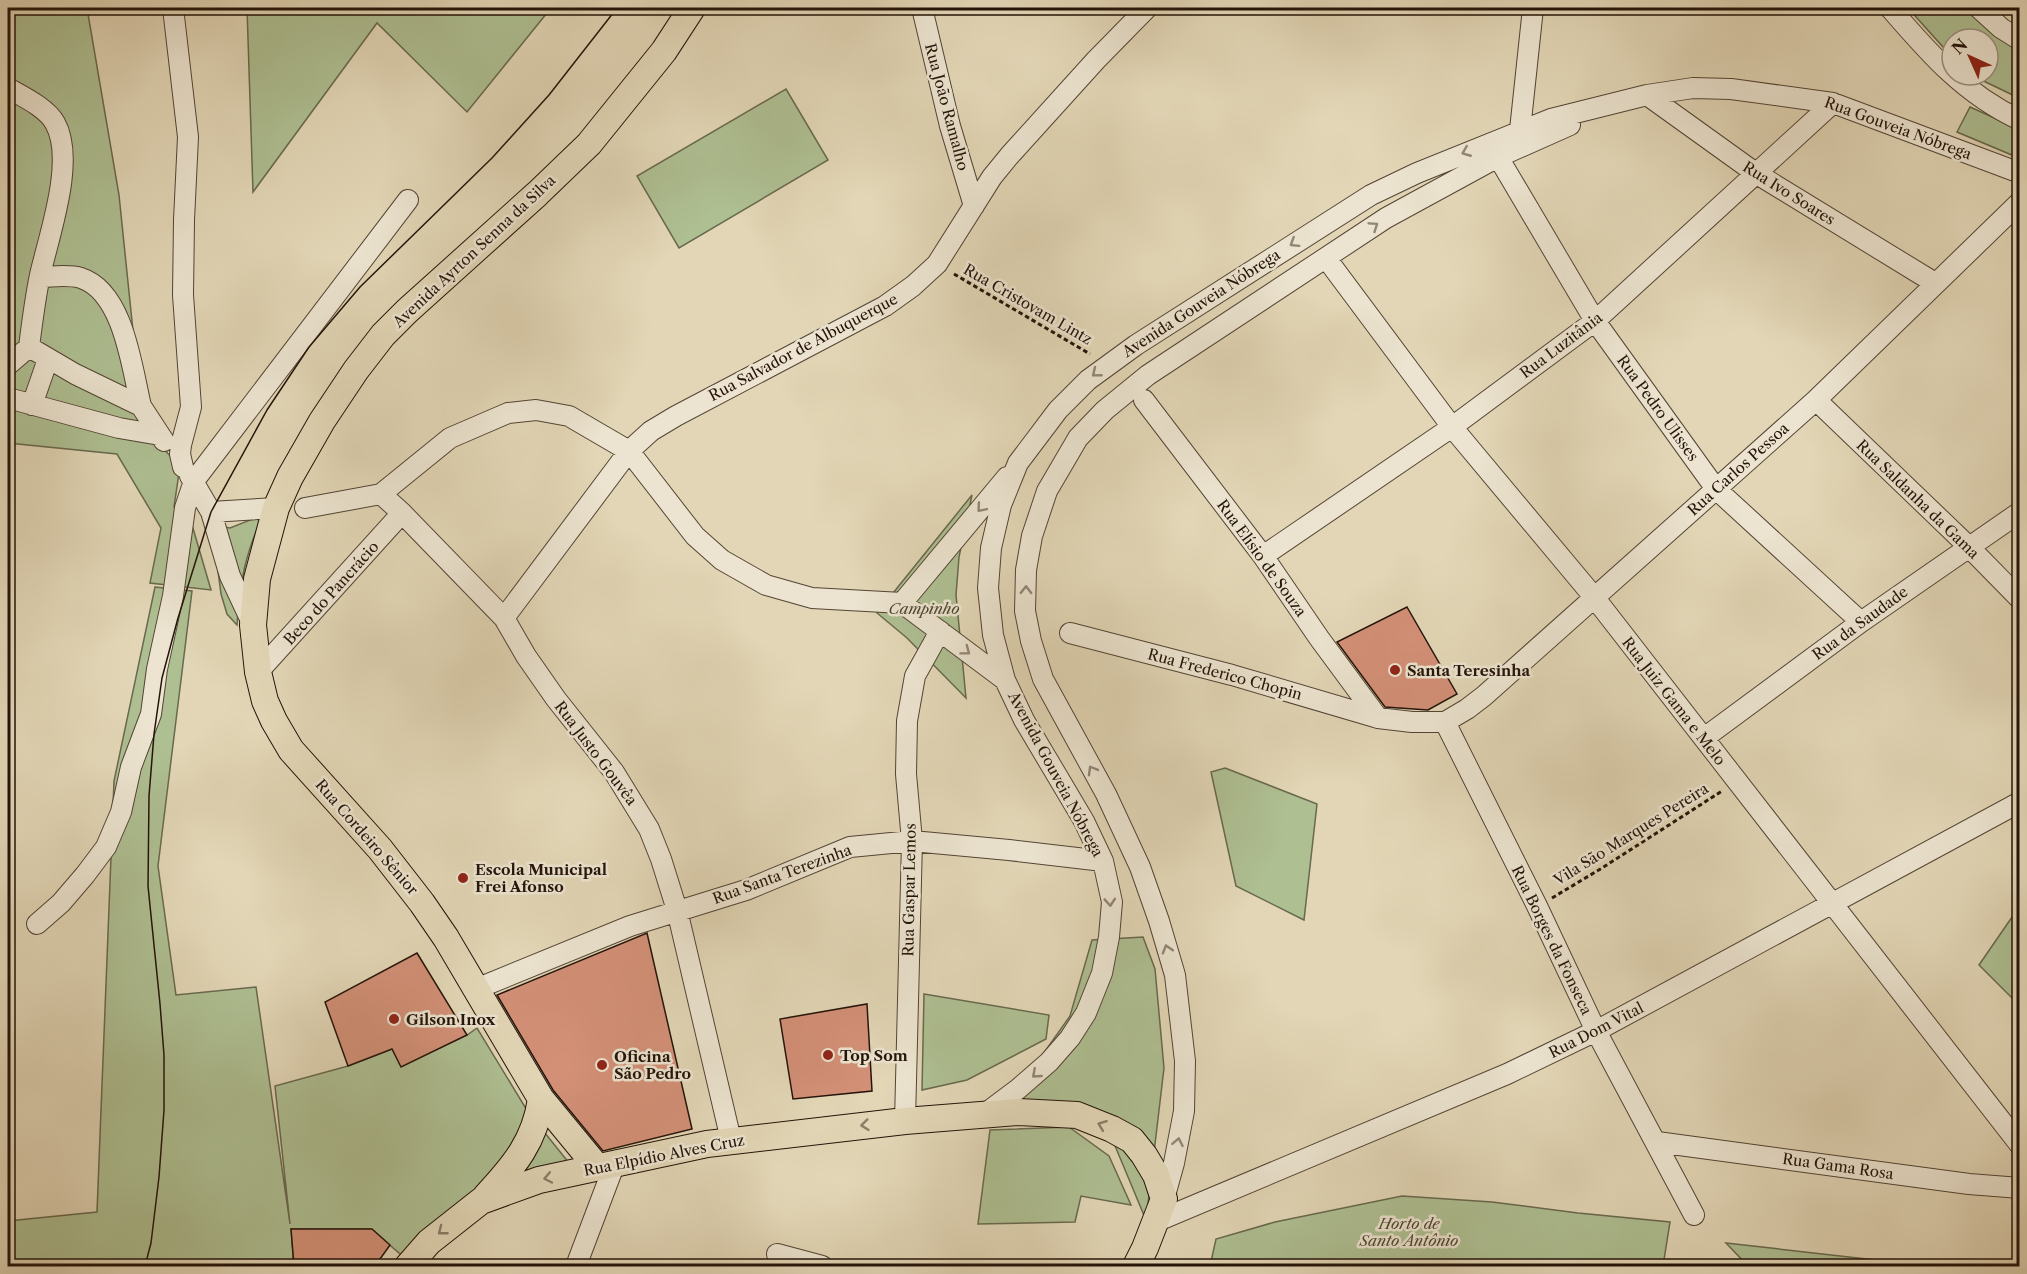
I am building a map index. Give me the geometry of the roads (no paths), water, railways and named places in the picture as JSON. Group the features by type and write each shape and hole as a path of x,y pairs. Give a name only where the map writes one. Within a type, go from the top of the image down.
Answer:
{"main road":[{"name":"Avenida Ayrton Senna da Silva","path":"276,508 290,477 322,421 383,335 589,144 664,51 692,8"},
{"name":"Rua Cordeiro Sênior","path":"276,508 257,579 253,625 258,672 265,701 274,721 291,750 399,871 446,938 541,1099 606,1165"},
{"path":"481,1201 512,1166 526,1146 538,1121 541,1099"},
{"path":"986,1113 1019,1112 1077,1116 1112,1129 1132,1140 1156,1175 1160,1210 1146,1248 1136,1266"},
{"name":"Rua Elpídio Alves Cruz","path":"408,1266 429,1242 481,1201 539,1180 731,1140 986,1113"}],"street":[{"path":"172,8 188,137 183,295 191,407 180,454 211,512 230,576 253,625"},
{"name":"Rua João Ramalho","path":"922,8 950,126 974,206"},
{"name":"Rua Salvador de Albuquerque","path":"504,618 629,451 651,431 885,306 913,286 936,264 992,177 1010,155 1096,60 1147,8"},
{"path":"1520,130 1533,8"},
{"path":"1890,8 1950,74 1979,97 2019,120"},
{"path":"1979,8 2001,28 2019,40"},
{"path":"8,88 36,104 55,122 61,139 64,166 39,277 29,347 8,365"},
{"name":"Rua Gouveia Nóbrega","path":"1520,130 1551,119 1640,98 1694,88 1731,89 1833,103 2019,173"},
{"name":"Rua Gouveia Nóbrega","path":"1326,258 1386,218 1498,157 1553,132 1640,98"},
{"name":"Rua Ivo Soares","path":"1640,98 1757,174 1935,283"},
{"name":"Rua Luzitânia","path":"1263,556 1452,427 1595,321 1833,103"},
{"name":"Avenida Gouveia Nóbrega","path":"986,1113 1049,1062 1070,1038 1086,1013 1102,973 1109,937 1112,902 1103,861 1084,821 1024,720 1005,680 993,635 988,588 991,548 1001,505 1018,463 1058,410 1107,364 1371,195 1417,172 1520,130"},
{"name":"Rua Pedro Ulisses","path":"1498,157 1595,321 1716,489 1861,622"},
{"path":"38,924 61,903 106,847 121,812 131,767 151,714 157,669 173,596 189,474 408,200"},
{"name":"Rua Carlos Pessoa","path":"1445,722 1484,696 1816,400 2019,202"},
{"name":"Avenida Gouveia Nóbrega","path":"1160,1210 1174,1163 1184,1111 1185,1060 1175,975 1140,867 1106,794 1043,679 1031,641 1025,611 1026,570 1032,536 1047,491 1078,438 1105,410 1148,375 1326,258"},
{"name":"Rua Juiz Gama e Melo","path":"1326,258 1452,427 1594,597 2019,1145"},
{"path":"39,277 81,278 102,291 116,312 141,406 189,474"},
{"path":"29,347 141,406"},
{"path":"32,405 48,359"},
{"path":"8,398 119,428 160,435"},
{"name":"Rua Elísio de Souza","path":"1144,400 1263,556 1319,638 1378,718"},
{"name":"Rua Saldanha da Gama","path":"1816,400 1968,546 2019,599"},
{"path":"305,508 381,494 450,438 508,413 536,410 569,416 629,451 695,536 722,560 766,585 812,598 902,603 1005,680"},
{"path":"902,603 1018,463"},
{"name":"Rua Justo Gouvêa","path":"381,494 504,618 526,656 631,797 649,829 677,910 731,1140"},
{"path":"211,512 276,508"},
{"name":"Rua da Saudade","path":"1704,738 1861,622 2019,512"},
{"name":"Beco do Pancrácio","path":"258,672 402,513"},
{"name":"Rua Gaspar Lemos","path":"905,1121 912,841 906,774 907,721 915,676 940,631"},
{"name":"Rua Frederico Chopin","path":"1070,633 1232,675 1378,718"},
{"path":"1378,718 1412,722 1445,722"},
{"name":"Rua Borges da Fonseca","path":"1445,722 1538,906 1596,1032 1657,1142 1694,1215"},
{"name":"Rua Dom Vital","path":"1160,1210 1496,1079 1596,1032 2019,801"},
{"name":"Rua Santa Terezinha","path":"477,990 581,945 677,910 746,890 850,847 912,841 1103,861"},
{"name":"Rua Gama Rosa","path":"1657,1142 1969,1184 2019,1188"},
{"path":"576,1266 606,1165"},
{"path":"777,1254 822,1266"}],"tram line":[{"path":"145,1266 151,1243 164,1110 164,1055 148,886 149,796 154,734 162,678 211,512 267,410 309,347 360,287 492,158 549,95 617,8"}],"place":[{"name":"Santa Teresinha","path":"1395,670"},
{"name":"Escola Municipal Frei Afonso","path":"463,878"},
{"name":"Gilson Inox","path":"394,1019"},
{"name":"Top Som","path":"828,1055"},
{"name":"Oficina São Pedro","path":"602,1065"}],"park label":[{"name":"Campinho","path":"924,608"},
{"name":"Horto de Santo Antônio","path":"1409,1232"}]}
